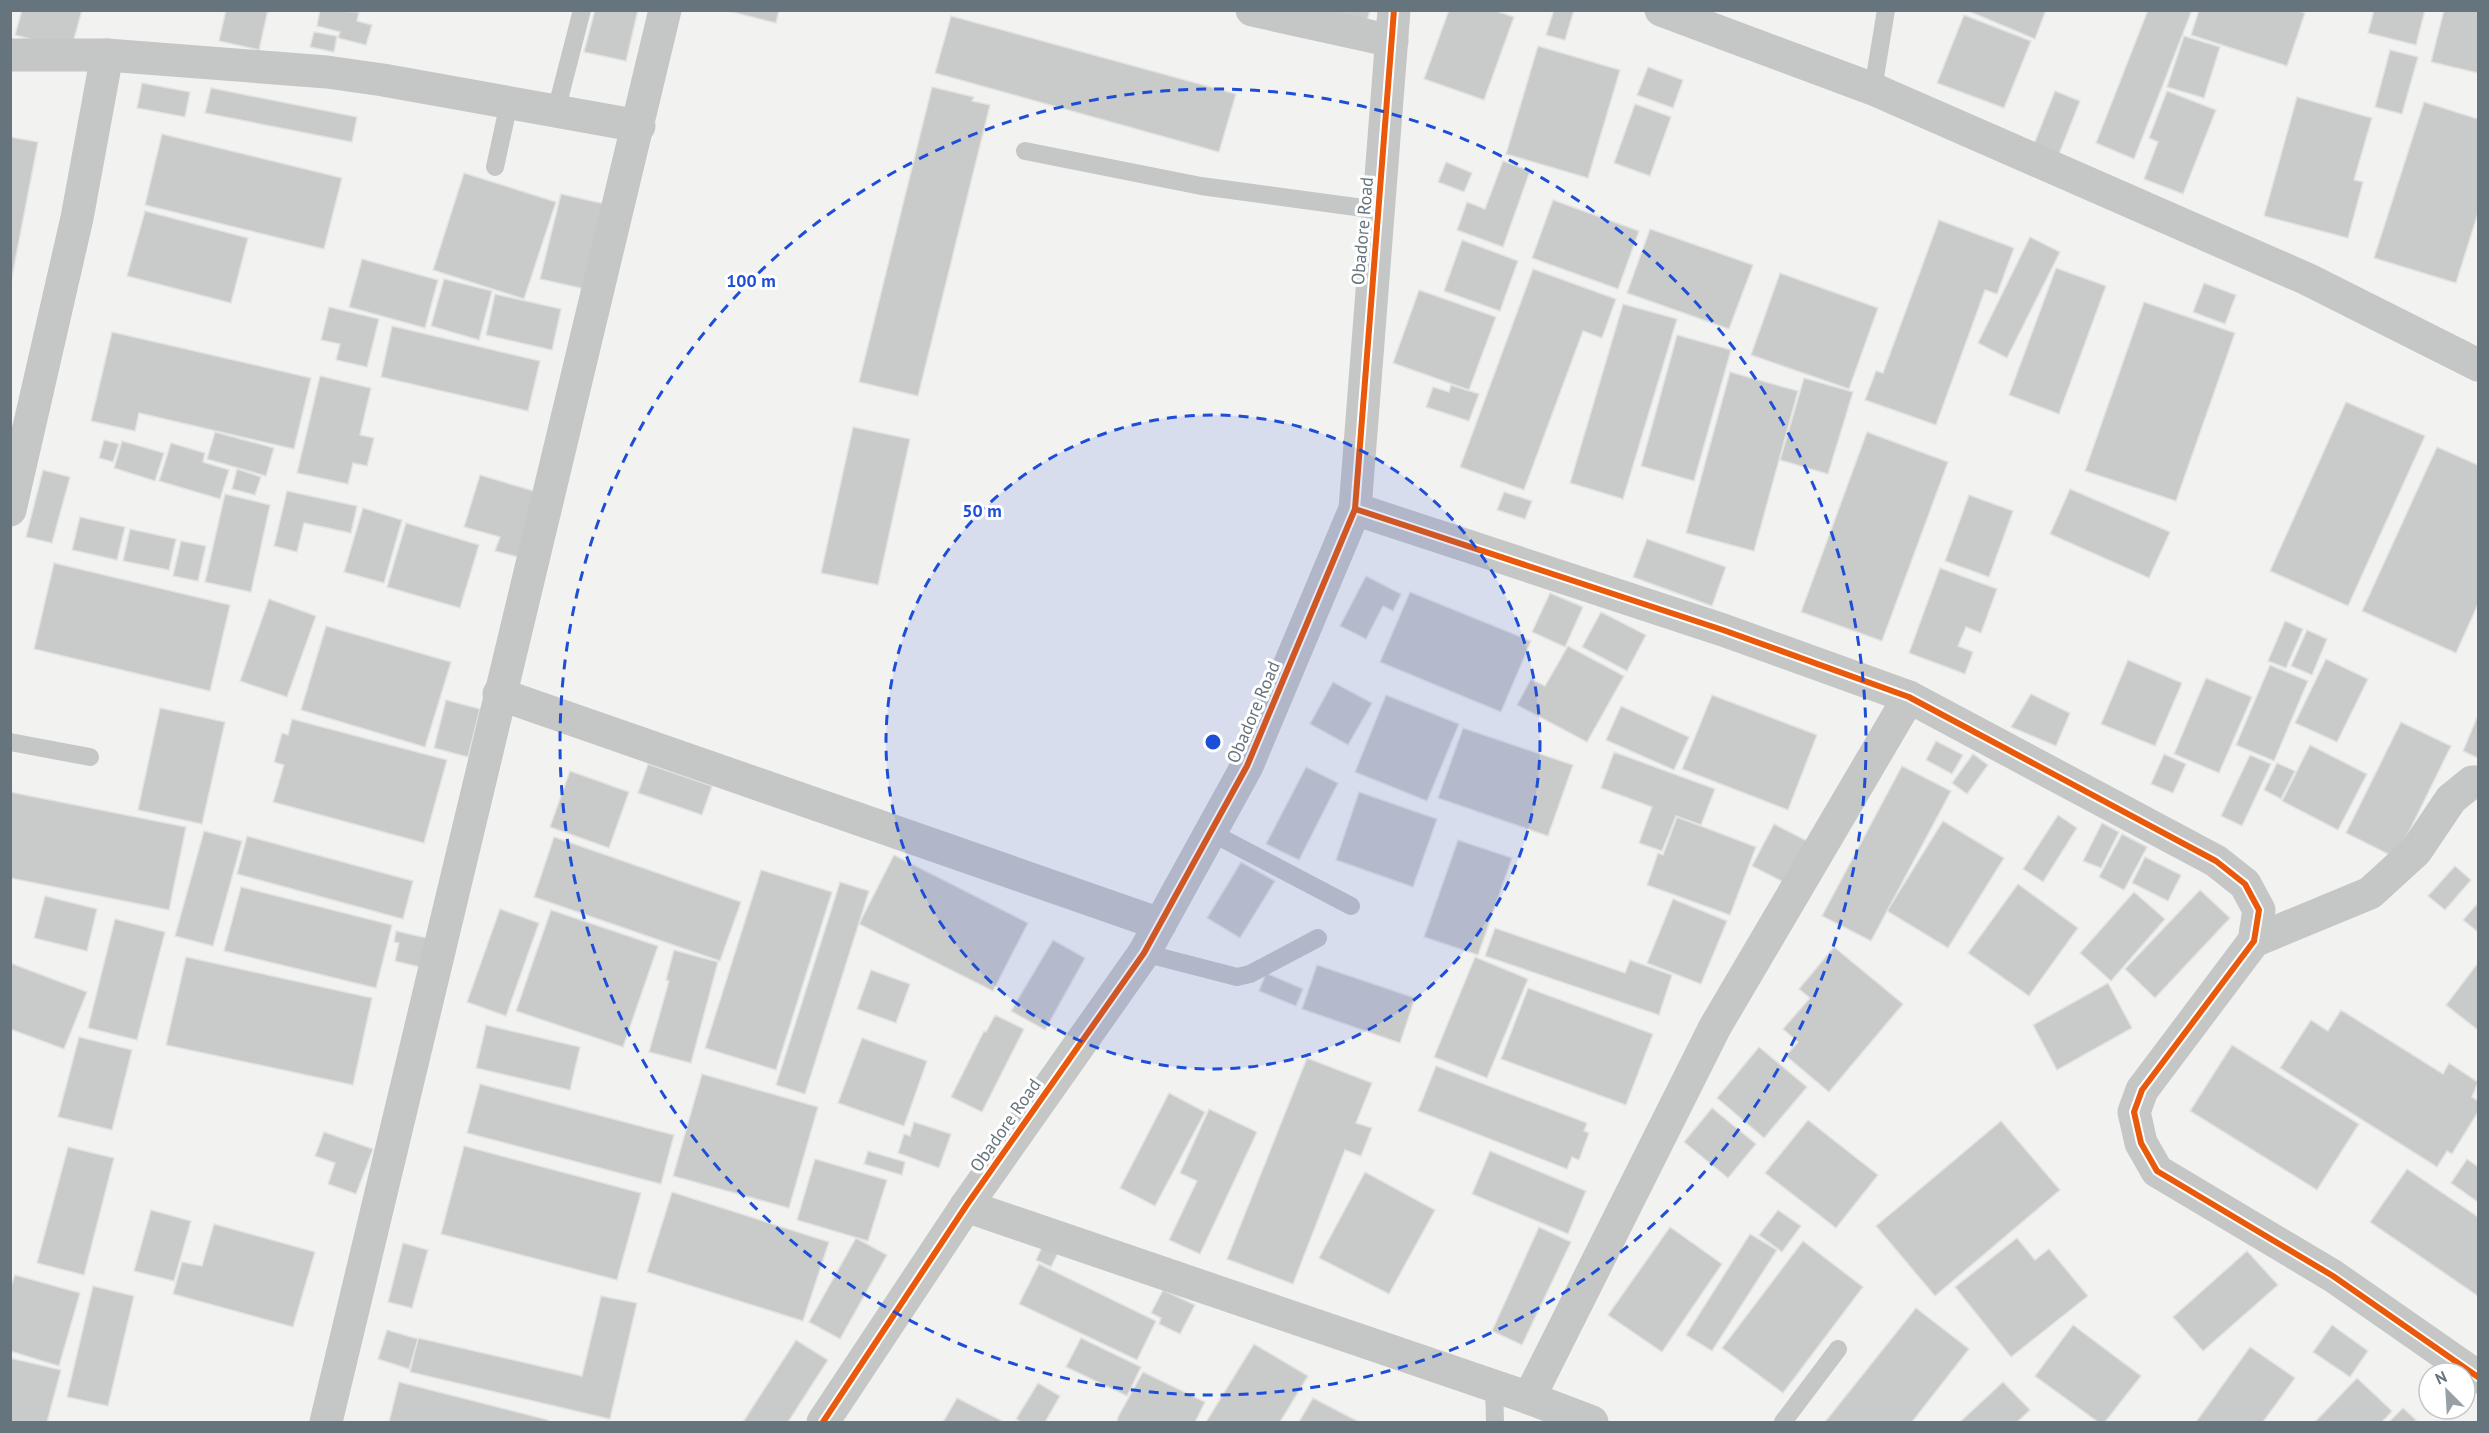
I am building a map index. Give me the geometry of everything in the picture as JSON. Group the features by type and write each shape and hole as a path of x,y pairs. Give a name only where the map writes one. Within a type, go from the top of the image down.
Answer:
{"street":[{"path":"326,1422 499,694 639,126 664,10"},
{"path":"1252,10 1393,26"},
{"path":"1661,10 1873,89 2307,279 2478,365"},
{"name":"Obadore Road","path":"823,1422 966,1206 1144,953 1247,766 1355,509 1393,26"},
{"path":"10,55 107,55 327,72 639,126"},
{"path":"10,510 77,218 107,55"},
{"path":"1355,509 1723,630 1909,697 2216,861 2245,884 2259,910 2254,941 2142,1090 2134,1112 2141,1143 2157,1171 2333,1276 2478,1377"},
{"path":"499,694 1160,924"},
{"path":"1529,1398 1715,1027 1909,697"},
{"path":"2254,941 2370,893 2416,852 2451,799 2472,782 2478,782"},
{"path":"966,1206 1529,1398 1592,1422"}],"lane":[{"path":"556,111 582,10"},
{"path":"1873,89 1886,10"},
{"path":"495,167 509,103"},
{"path":"1025,151 1202,186 1378,210"},
{"path":"10,742 90,757"},
{"path":"1212,833 1351,906"},
{"path":"1144,953 1237,977 1250,974 1318,939"},
{"path":"1783,1422 1838,1349"},
{"path":"1494,1387 1495,1422"}],"building":[{"path":"22,10 82,10 71,50 15,35"},
{"path":"226,10 268,10 259,50 219,41"},
{"path":"320,10 359,12 357,21 372,25 366,45 338,38 340,32 317,26"},
{"path":"595,10 638,10 626,61 584,52"},
{"path":"725,10 779,10 776,23"},
{"path":"1327,10 1370,10 1367,22"},
{"path":"1449,10 1494,10 1514,17 1484,100 1424,79"},
{"path":"1554,10 1574,10 1565,40 1546,35"},
{"path":"1966,10 2046,10 2035,39"},
{"path":"2148,10 2192,10 2134,159 2096,143"},
{"path":"2199,10 2297,10 2305,13 2287,66 2191,35"},
{"path":"2374,10 2425,10 2416,45 2368,33"},
{"path":"2444,10 2478,10 2478,73 2431,62"},
{"path":"1964,15 2031,41 2004,108 1937,83"},
{"path":"951,16 1236,94 1219,152 935,73"},
{"path":"314,32 337,36 334,52 310,47"},
{"path":"2184,36 2220,47 2204,98 2167,87"},
{"path":"1538,46 1620,70 1588,178 1506,154"},
{"path":"2390,50 2418,57 2402,114 2375,107"},
{"path":"1648,67 1683,80 1673,108 1637,95"},
{"path":"142,83 190,92 185,117 137,108"},
{"path":"932,87 974,97 972,101 990,105 918,396 859,382"},
{"path":"211,88 357,117 352,142 205,113"},
{"path":"2055,91 2080,101 2059,154 2034,144"},
{"path":"2167,91 2216,110 2183,194 2144,179 2158,142 2149,138"},
{"path":"2297,97 2372,118 2354,180 2363,182 2348,238 2264,216"},
{"path":"2424,102 2478,119 2478,213 2456,283 2374,258"},
{"path":"1635,104 1671,117 1650,176 1614,163"},
{"path":"162,134 342,178 324,249 145,205"},
{"path":"10,137 38,142 10,287"},
{"path":"1503,161 1530,171 1503,247 1457,230 1467,202 1485,209"},
{"path":"1446,162 1472,173 1464,192 1438,182"},
{"path":"464,173 556,202 524,299 433,270"},
{"path":"561,194 605,204 585,289 540,279"},
{"path":"1553,200 1639,231 1618,289 1532,258"},
{"path":"145,211 248,238 231,303 127,276"},
{"path":"1939,220 2014,248 1997,294 1985,290 1936,425 1865,400 1876,371 1883,373"},
{"path":"1650,229 1753,265 1729,329 1627,293"},
{"path":"2030,237 2060,252 2007,358 1978,343"},
{"path":"1462,240 1518,261 1500,311 1444,291"},
{"path":"362,259 438,280 425,328 349,307"},
{"path":"2056,268 2106,286 2059,414 2009,395"},
{"path":"1533,269 1616,299 1602,338 1583,331 1524,490 1460,467"},
{"path":"1780,273 1878,308 1849,389 1751,355"},
{"path":"444,279 492,291 479,340 431,326"},
{"path":"2204,283 2236,295 2225,324 2193,312"},
{"path":"1419,290 1496,317 1469,390 1393,363"},
{"path":"495,294 561,309 552,350 486,335"},
{"path":"2144,302 2235,333 2176,501 2085,471"},
{"path":"1623,304 1677,319 1623,499 1570,483"},
{"path":"329,307 379,319 367,367 336,360 340,344 321,340"},
{"path":"392,326 540,361 528,411 381,377"},
{"path":"112,332 311,378 294,449 139,413 135,431 91,421"},
{"path":"1677,335 1731,350 1694,481 1641,466"},
{"path":"1730,372 1798,391 1754,551 1686,533"},
{"path":"320,376 371,388 360,435 374,438 367,466 353,463 348,484 297,473"},
{"path":"1804,378 1853,392 1828,474 1780,460"},
{"path":"1451,385 1479,394 1469,421 1426,407 1433,387 1449,392"},
{"path":"2346,402 2425,436 2348,606 2270,571"},
{"path":"853,427 910,439 878,585 821,573"},
{"path":"215,432 274,448 266,476 207,459"},
{"path":"1867,432 1948,462 1882,641 1801,612"},
{"path":"104,440 119,444 113,462 99,458"},
{"path":"122,441 164,453 155,481 114,468"},
{"path":"171,443 205,453 203,462 229,470 220,499 159,481"},
{"path":"2437,447 2478,465 2478,604 2456,653 2362,611"},
{"path":"237,469 261,477 255,495 232,489"},
{"path":"43,470 70,477 52,543 26,537"},
{"path":"480,475 537,492 518,557 495,551 500,537 464,527"},
{"path":"2070,489 2170,532 2149,578 2050,534"},
{"path":"287,491 357,506 351,533 304,523 297,552 274,546"},
{"path":"1504,492 1532,501 1525,519 1497,510"},
{"path":"225,494 270,505 251,592 205,582"},
{"path":"1969,495 2013,511 1989,577 1945,561"},
{"path":"363,508 402,520 384,583 344,572"},
{"path":"80,517 125,527 117,560 72,550"},
{"path":"406,523 479,545 460,608 387,587"},
{"path":"130,529 176,539 169,570 123,561"},
{"path":"1647,539 1726,567 1712,606 1633,577"},
{"path":"181,541 206,546 198,581 173,576"},
{"path":"54,563 230,605 210,691 34,649"},
{"path":"1940,568 1997,589 1981,633 1966,627 1958,646 1973,652 1965,674 1909,653"},
{"path":"1366,576 1401,594 1393,611 1383,606 1366,639 1340,626"},
{"path":"1410,592 1531,641 1501,712 1380,662"},
{"path":"1550,593 1583,607 1565,647 1532,632"},
{"path":"269,599 316,616 287,697 240,681"},
{"path":"1601,612 1646,635 1627,671 1582,647"},
{"path":"2285,621 2303,629 2286,668 2268,661"},
{"path":"326,626 451,662 425,747 301,710"},
{"path":"2307,630 2327,639 2312,675 2291,666"},
{"path":"1568,646 1624,676 1587,742 1517,705 1531,679 1545,686"},
{"path":"2326,659 2368,679 2337,742 2295,723"},
{"path":"2128,660 2182,683 2155,746 2101,724"},
{"path":"2270,665 2308,681 2274,761 2236,745"},
{"path":"2206,678 2252,697 2219,773 2174,754"},
{"path":"1333,682 1372,703 1348,745 1310,724"},
{"path":"2031,694 2070,713 2056,746 2011,727"},
{"path":"1386,695 1459,724 1427,801 1355,772"},
{"path":"1712,695 1817,735 1788,810 1682,769"},
{"path":"446,700 480,709 468,757 434,748"},
{"path":"1621,706 1689,737 1674,770 1606,740"},
{"path":"160,708 225,722 202,824 138,810"},
{"path":"2478,715 2478,758 2463,751"},
{"path":"292,719 447,760 424,843 273,802 284,765 274,762 282,733 288,735"},
{"path":"2401,722 2451,746 2396,858 2346,833"},
{"path":"1463,728 1573,765 1548,836 1438,798"},
{"path":"1936,741 1963,755 1952,774 1926,760"},
{"path":"2310,745 2367,774 2338,830 2282,801"},
{"path":"1614,752 1715,789 1701,825 1676,816 1662,851 1639,843 1652,807 1601,788"},
{"path":"1973,754 1988,765 1967,794 1952,783"},
{"path":"2164,754 2186,764 2173,793 2151,784"},
{"path":"2250,755 2271,764 2242,826 2221,816"},
{"path":"2277,763 2295,771 2281,799 2264,790"},
{"path":"648,764 712,786 702,815 638,793"},
{"path":"1902,766 1951,791 1871,941 1822,916"},
{"path":"1306,767 1338,783 1299,860 1266,844"},
{"path":"570,771 629,792 609,848 550,827"},
{"path":"10,792 186,827 169,910 10,878"},
{"path":"1359,792 1437,819 1413,887 1336,860"},
{"path":"2058,815 2077,828 2043,882 2023,869"},
{"path":"1677,817 1756,847 1730,915 1647,885 1658,853 1663,855"},
{"path":"1943,821 2004,858 1948,948 1887,911"},
{"path":"2102,823 2119,832 2101,868 2083,861"},
{"path":"1774,824 1809,842 1787,884 1752,866"},
{"path":"204,831 242,841 213,946 175,936"},
{"path":"2122,834 2147,847 2124,890 2099,877"},
{"path":"247,836 413,881 403,919 237,874"},
{"path":"554,837 741,902 720,961 534,897"},
{"path":"1458,840 1512,858 1478,955 1424,937"},
{"path":"894,855 1028,923 993,991 859,924"},
{"path":"2145,857 2181,875 2168,901 2132,883"},
{"path":"1241,862 1275,881 1240,938 1207,918"},
{"path":"2455,866 2471,880 2445,910 2428,896"},
{"path":"761,870 832,892 776,1070 705,1048"},
{"path":"840,882 869,891 805,1094 776,1085"},
{"path":"2018,884 2078,928 2029,996 1968,953"},
{"path":"241,887 392,925 376,988 224,951"},
{"path":"2200,890 2230,918 2155,998 2125,969"},
{"path":"2134,892 2165,919 2111,981 2080,953"},
{"path":"45,896 97,909 87,951 34,938"},
{"path":"1673,899 1727,921 1701,984 1647,963"},
{"path":"2478,903 2478,932 2463,920"},
{"path":"500,909 539,923 506,1016 467,1002"},
{"path":"551,910 658,946 623,1047 516,1011"},
{"path":"115,919 165,932 137,1040 88,1028"},
{"path":"1495,928 1625,973 1630,960 1672,975 1659,1015 1485,956"},
{"path":"396,931 427,938 420,967 395,961 399,943 394,942"},
{"path":"1053,940 1085,958 1045,1030 1011,1011"},
{"path":"1834,947 1903,1004 1829,1092 1786,1056 1798,1042 1783,1029 1810,998 1799,989"},
{"path":"674,950 718,962 691,1063 649,1052 669,981 666,980"},
{"path":"186,957 372,998 353,1085 166,1045"},
{"path":"1475,957 1528,979 1487,1078 1434,1057"},
{"path":"10,963 87,992 64,1049 10,1029"},
{"path":"2478,963 2478,1030 2446,1005"},
{"path":"1317,965 1415,998 1400,1043 1302,1009"},
{"path":"871,970 910,984 896,1023 857,1009"},
{"path":"1266,973 1303,989 1296,1006 1259,991"},
{"path":"2108,983 2132,1028 2057,1070 2033,1025"},
{"path":"1528,988 1653,1034 1626,1105 1501,1059"},
{"path":"2341,1010 2443,1074 2449,1063 2478,1082 2472,1097 2478,1101 2478,1112 2452,1154 2447,1151 2437,1167 2280,1068 2311,1020 2328,1031"},
{"path":"995,1015 1024,1029 982,1112 951,1097 984,1031 986,1032"},
{"path":"486,1025 580,1047 570,1090 476,1068"},
{"path":"79,1037 132,1050 112,1130 58,1117"},
{"path":"862,1038 927,1061 904,1126 838,1103"},
{"path":"2232,1045 2359,1124 2317,1190 2190,1111"},
{"path":"1759,1047 1807,1087 1764,1138 1717,1098"},
{"path":"1307,1058 1372,1083 1356,1123 1372,1128 1361,1156 1345,1150 1293,1284 1227,1259"},
{"path":"1436,1066 1587,1123 1584,1131 1589,1133 1579,1160 1572,1157 1567,1169 1418,1111"},
{"path":"702,1074 818,1107 789,1208 673,1176"},
{"path":"480,1084 674,1135 661,1184 467,1133"},
{"path":"1169,1093 1205,1112 1155,1206 1120,1188"},
{"path":"1712,1108 1756,1144 1728,1178 1684,1142"},
{"path":"1209,1109 1257,1132 1200,1254 1169,1240 1197,1181 1180,1173"},
{"path":"1808,1120 1878,1175 1836,1228 1765,1173"},
{"path":"2001,1121 2060,1190 1935,1296 1876,1226"},
{"path":"914,1122 951,1134 939,1168 898,1153 904,1134 910,1136"},
{"path":"324,1132 373,1149 356,1194 328,1184 335,1163 315,1156"},
{"path":"464,1146 641,1193 617,1280 441,1234"},
{"path":"68,1147 114,1158 84,1275 37,1263"},
{"path":"868,1151 905,1162 902,1175 864,1164"},
{"path":"1490,1151 1586,1191 1568,1234 1472,1194"},
{"path":"815,1159 887,1180 868,1241 797,1220"},
{"path":"2467,1159 2478,1167 2478,1202 2451,1183"},
{"path":"2407,1169 2478,1217 2478,1296 2370,1222"},
{"path":"1365,1172 1435,1210 1389,1294 1319,1258"},
{"path":"672,1192 829,1242 803,1321 647,1272"},
{"path":"151,1210 191,1221 174,1281 134,1271"},
{"path":"1778,1210 1801,1226 1782,1252 1759,1235"},
{"path":"214,1224 315,1252 293,1327 173,1294 182,1262 202,1266"},
{"path":"1539,1227 1571,1242 1522,1345 1492,1331"},
{"path":"1670,1227 1722,1264 1662,1352 1608,1315"},
{"path":"1750,1234 1777,1250 1712,1351 1686,1335"},
{"path":"856,1238 887,1255 840,1339 809,1322"},
{"path":"2017,1238 2035,1260 2049,1249 2088,1296 2011,1357 1955,1287"},
{"path":"1803,1241 1863,1287 1783,1393 1722,1348"},
{"path":"403,1243 428,1250 412,1308 388,1302"},
{"path":"1043,1245 1058,1253 1051,1267 1036,1260"},
{"path":"2247,1251 2278,1285 2203,1351 2173,1317"},
{"path":"1039,1264 1156,1321 1137,1360 1019,1304"},
{"path":"15,1275 80,1293 59,1366 10,1351 10,1289"},
{"path":"93,1286 134,1296 108,1406 67,1397"},
{"path":"1163,1290 1195,1305 1180,1334 1159,1324 1161,1318 1151,1313"},
{"path":"601,1296 637,1303 610,1419 410,1372 418,1338 582,1376"},
{"path":"1916,1308 1969,1349 1912,1422 1825,1422"},
{"path":"2073,1325 2141,1376 2105,1422 2098,1422 2035,1376"},
{"path":"2332,1325 2368,1351 2350,1377 2313,1352"},
{"path":"387,1330 418,1339 409,1369 378,1359"},
{"path":"1081,1338 1141,1367 1127,1396 1066,1367"},
{"path":"796,1340 828,1360 788,1422 743,1422"},
{"path":"1254,1344 1308,1376 1280,1422 1206,1422"},
{"path":"2250,1347 2295,1378 2263,1422 2196,1422"},
{"path":"10,1358 61,1370 47,1422 10,1422"},
{"path":"1143,1372 1205,1402 1195,1422 1117,1422"},
{"path":"2357,1378 2392,1411 2382,1422 2315,1422"},
{"path":"399,1382 548,1420 548,1422 389,1422"},
{"path":"2003,1382 2030,1410 2017,1422 1960,1422"},
{"path":"1038,1383 1060,1396 1045,1422 1021,1422 1016,1419"},
{"path":"957,1398 1004,1422 943,1422"},
{"path":"1313,1398 1359,1422 1299,1422"},
{"path":"2403,1408 2416,1420 2389,1422"}],"cycle path":[{"path":"823,1422 966,1206 1144,953 1247,766 1355,509 1394,10"},
{"path":"1355,509 1723,630 1909,697 2216,861 2245,884 2259,910 2254,941 2142,1090 2134,1112 2141,1143 2157,1171 2333,1276 2478,1377"}]}
